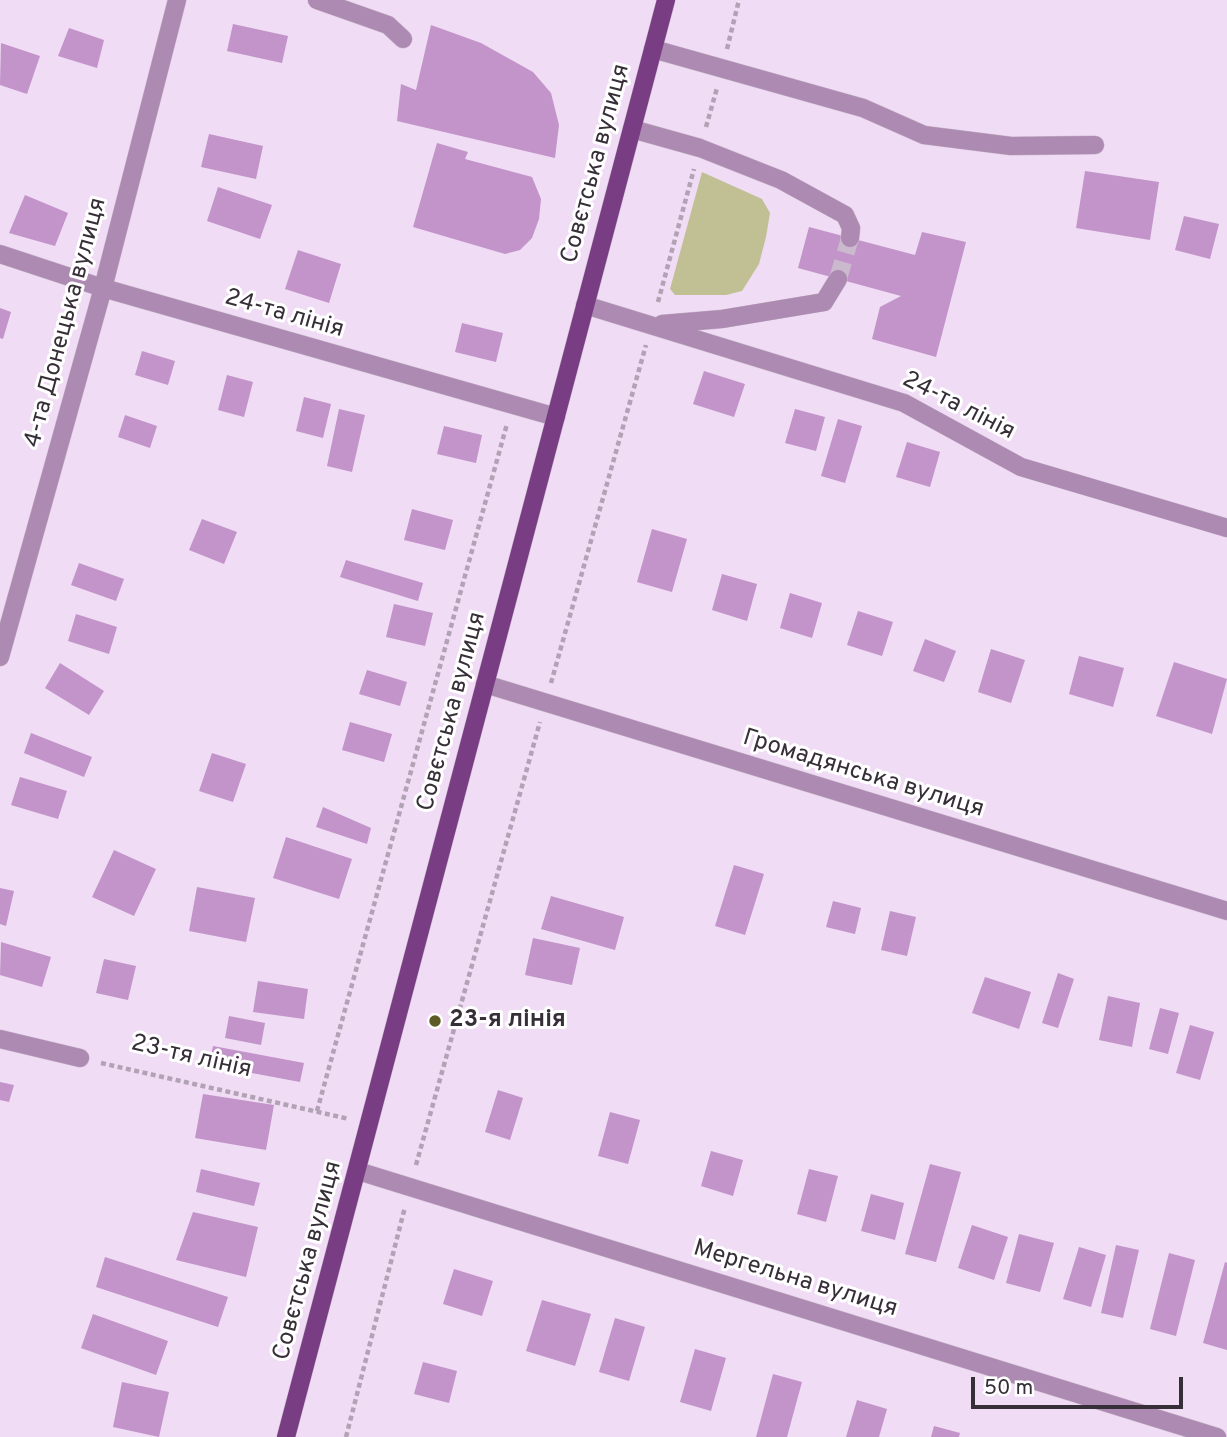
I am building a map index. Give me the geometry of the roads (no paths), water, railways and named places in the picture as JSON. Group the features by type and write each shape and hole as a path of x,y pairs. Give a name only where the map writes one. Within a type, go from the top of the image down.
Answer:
{"main road":[{"name":"Совєтська вулиця","path":"286,1437 371,1124 666,0"}],"street":[{"name":"4-та Донецька вулиця","path":"0,657 103,288 177,0"},
{"path":"317,0 388,25 403,38"},
{"path":"653,49 863,108 924,135 1011,146 1095,145"},
{"path":"632,129 700,148 781,180 845,215 852,228 850,238"},
{"name":"24-та лінія","path":"0,254 103,288 556,417"},
{"path":"652,325 722,319 816,304 830,296 838,279"},
{"name":"24-та лінія","path":"586,306 904,403 1021,467 1227,528"},
{"name":"Громадянська вулиця","path":"485,684 1227,911"},
{"path":"0,1039 80,1058"},
{"name":"Мергельна вулиця","path":"358,1171 1217,1437"}],"tunnel":[{"path":"838,279 850,238"}],"place":[{"name":"23-я лінія","path":"435,1021"}]}
